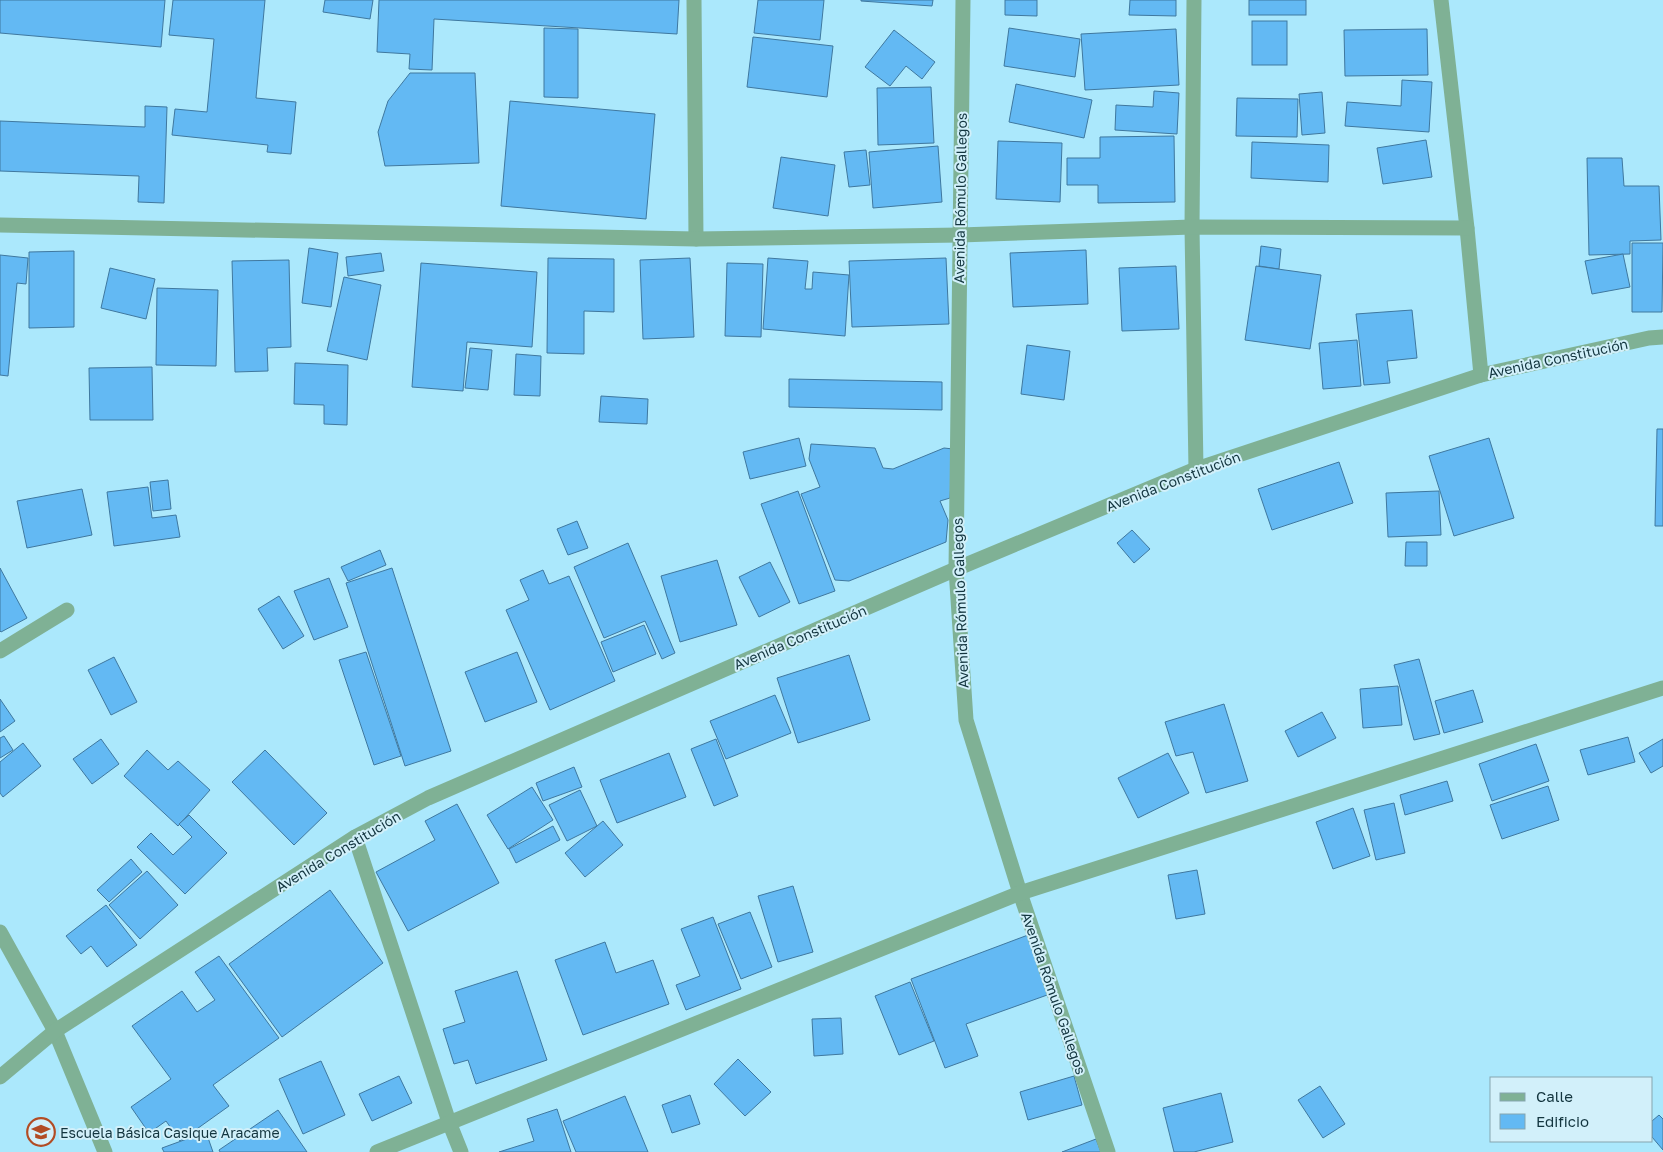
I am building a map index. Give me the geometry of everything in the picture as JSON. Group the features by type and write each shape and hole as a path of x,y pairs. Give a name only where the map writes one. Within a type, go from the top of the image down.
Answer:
{"street":[{"path":"694,0 696,239"},
{"name":"Avenida Rómulo Gallegos","path":"963,0 956,569 966,720 1020,893 1108,1152"},
{"path":"1194,0 1192,227 1196,470"},
{"path":"1441,0 1467,228 1481,375"},
{"path":"0,225 696,239 960,235 1192,227 1467,228"},
{"name":"Avenida Constitución","path":"0,1077 55,1031 355,837 428,798 956,569 1196,470 1481,375 1649,338 1663,337"},
{"path":"0,651 67,610"},
{"path":"377,1152 1020,893 1663,688"},
{"path":"355,837 449,1122 461,1152"},
{"path":"0,932 55,1031 105,1152"}],"building":[{"path":"0,0 165,0 161,47 0,33"},
{"path":"173,0 265,0 256,98 296,102 291,154 267,152 268,145 172,135 175,109 207,112 214,39 169,35"},
{"path":"325,0 373,0 370,19 323,12"},
{"path":"379,0 679,0 677,34 434,19 432,70 409,69 410,54 377,52"},
{"path":"758,0 824,0 820,40 754,33"},
{"path":"861,0 933,0 932,6"},
{"path":"1005,0 1037,0 1037,16 1005,15"},
{"path":"1130,0 1176,0 1176,16 1129,15"},
{"path":"1249,0 1306,0 1306,15 1249,15"},
{"path":"1252,21 1287,21 1287,65 1252,65"},
{"path":"544,28 578,29 578,98 544,97"},
{"path":"1009,28 1080,39 1075,77 1004,66"},
{"path":"1176,29 1179,85 1085,90 1081,34"},
{"path":"1427,29 1428,75 1345,76 1344,30"},
{"path":"894,30 935,62 922,79 906,66 890,86 865,67"},
{"path":"753,37 833,46 827,97 747,87"},
{"path":"410,73 475,73 479,163 385,166 378,132 388,101"},
{"path":"1402,80 1432,82 1429,132 1345,126 1347,102 1401,106"},
{"path":"1016,84 1092,100 1084,138 1009,122"},
{"path":"931,87 934,143 878,145 877,88"},
{"path":"1154,91 1179,93 1177,134 1115,130 1116,105 1153,107"},
{"path":"1322,92 1325,133 1302,135 1299,94"},
{"path":"1237,98 1298,99 1297,137 1236,136"},
{"path":"510,101 655,114 646,219 501,206"},
{"path":"145,106 167,107 164,203 138,202 139,176 0,171 0,121 145,127"},
{"path":"1174,136 1175,202 1098,203 1098,185 1067,185 1067,158 1100,158 1100,137"},
{"path":"1426,140 1432,177 1383,184 1377,148"},
{"path":"998,141 1062,143 1060,202 996,199"},
{"path":"1252,142 1329,145 1328,182 1251,178"},
{"path":"938,146 942,202 873,208 869,152"},
{"path":"866,150 870,185 849,187 844,152"},
{"path":"781,157 835,165 828,216 773,208"},
{"path":"1587,158 1622,158 1624,186 1659,186 1661,240 1630,241 1630,254 1589,255"},
{"path":"1632,243 1663,243 1662,312 1632,312"},
{"path":"1261,246 1281,249 1279,269 1259,266"},
{"path":"309,248 338,253 331,307 302,303"},
{"path":"1086,250 1088,304 1013,307 1010,253"},
{"path":"74,251 74,327 29,328 29,252"},
{"path":"381,253 384,271 348,276 346,257"},
{"path":"1623,254 1630,287 1592,294 1585,261"},
{"path":"0,255 28,258 26,284 17,283 8,376 0,375"},
{"path":"548,258 614,259 614,312 584,311 584,354 547,353"},
{"path":"690,258 694,337 643,339 640,260"},
{"path":"768,258 808,261 805,289 812,289 813,272 849,275 845,336 763,329"},
{"path":"946,258 949,324 852,327 849,261"},
{"path":"289,260 291,347 267,348 268,371 235,372 232,261"},
{"path":"421,263 537,272 532,347 467,342 463,391 412,387"},
{"path":"727,263 763,264 761,337 725,336"},
{"path":"1176,266 1179,329 1122,331 1119,268"},
{"path":"1256,266 1321,275 1310,349 1245,340"},
{"path":"110,268 155,279 146,319 101,308"},
{"path":"344,277 381,285 367,360 327,351"},
{"path":"157,288 218,290 216,366 156,365"},
{"path":"1412,310 1417,358 1387,361 1390,383 1364,385 1356,314"},
{"path":"1357,340 1361,386 1323,389 1319,343"},
{"path":"1027,345 1070,351 1064,400 1021,394"},
{"path":"470,348 492,350 488,390 465,388"},
{"path":"516,354 541,356 540,396 514,395"},
{"path":"295,363 348,365 347,425 324,424 324,405 294,404"},
{"path":"152,367 153,420 90,420 89,368"},
{"path":"789,379 942,382 942,410 789,407"},
{"path":"601,396 648,399 647,424 599,422"},
{"path":"1657,429 1663,429 1663,526 1655,526"},
{"path":"799,438 806,466 750,479 743,452"},
{"path":"1489,438 1514,518 1454,536 1429,456"},
{"path":"811,444 875,448 883,468 893,469 944,448 953,449 950,498 940,501 948,520 946,542 849,581 835,580 801,494 820,487 809,459"},
{"path":"1339,462 1353,503 1272,530 1258,489"},
{"path":"168,480 171,509 153,511 150,482"},
{"path":"148,487 152,518 176,515 180,537 114,546 107,492"},
{"path":"82,489 92,535 27,548 17,501"},
{"path":"798,491 835,591 799,604 761,504"},
{"path":"1439,491 1441,535 1388,537 1386,493"},
{"path":"577,521 588,548 568,555 557,529"},
{"path":"1132,530 1150,549 1134,563 1117,543"},
{"path":"1406,542 1427,542 1427,566 1405,566"},
{"path":"628,543 675,653 662,659 645,621 604,638 574,567"},
{"path":"380,550 386,565 348,581 341,567"},
{"path":"717,560 737,625 680,642 661,576"},
{"path":"770,562 790,602 759,617 739,577"},
{"path":"0,568 27,618 1,632 0,631"},
{"path":"392,568 451,751 405,766 346,583"},
{"path":"543,570 549,584 569,576 615,681 550,710 506,610 529,600 520,580"},
{"path":"329,578 348,627 314,640 294,591"},
{"path":"279,596 304,636 283,649 258,609"},
{"path":"644,625 656,654 613,672 601,642"},
{"path":"366,652 401,756 374,765 339,660"},
{"path":"517,652 537,702 485,722 465,672"},
{"path":"849,655 870,720 798,743 777,678"},
{"path":"114,657 137,702 111,715 88,670"},
{"path":"1419,659 1440,734 1414,740 1394,665"},
{"path":"1398,686 1402,725 1363,728 1360,689"},
{"path":"1473,690 1483,722 1444,733 1435,701"},
{"path":"775,695 791,733 726,759 710,721"},
{"path":"0,699 15,721 0,732"},
{"path":"1224,704 1248,781 1206,793 1193,752 1176,756 1165,722"},
{"path":"1322,712 1336,738 1298,757 1285,731"},
{"path":"4,736 13,750 0,758 0,738"},
{"path":"1628,737 1635,762 1588,775 1580,750"},
{"path":"101,739 119,764 92,784 73,759"},
{"path":"716,739 738,796 714,806 691,749"},
{"path":"1663,739 1663,766 1651,773 1639,753"},
{"path":"23,743 41,766 3,797 0,793 0,762"},
{"path":"1536,744 1549,781 1492,801 1479,764"},
{"path":"147,750 168,770 178,761 210,790 178,826 124,776"},
{"path":"265,750 327,813 294,845 232,782"},
{"path":"669,753 686,797 617,823 600,780"},
{"path":"1168,753 1189,793 1138,818 1118,778"},
{"path":"574,767 582,787 543,801 536,783"},
{"path":"1447,781 1453,801 1405,815 1400,795"},
{"path":"1548,786 1559,820 1502,839 1490,805"},
{"path":"532,787 553,820 508,849 487,815"},
{"path":"580,790 597,826 567,841 549,805"},
{"path":"1394,803 1405,853 1376,860 1364,810"},
{"path":"457,804 499,883 408,931 376,872 435,840 425,821"},
{"path":"1353,808 1370,856 1333,869 1316,822"},
{"path":"189,815 227,853 185,894 137,847 151,833 173,855 192,837 179,824"},
{"path":"603,821 623,845 585,877 565,853"},
{"path":"553,826 560,840 516,863 509,849"},
{"path":"131,859 142,872 109,902 97,890"},
{"path":"1197,870 1205,914 1176,919 1168,875"},
{"path":"147,871 178,905 140,939 109,905"},
{"path":"793,886 813,952 778,962 758,896"},
{"path":"330,890 383,963 282,1037 229,964"},
{"path":"106,905 137,945 107,967 91,946 81,954 66,936"},
{"path":"750,912 772,967 741,979 718,924"},
{"path":"713,917 741,989 686,1010 676,985 700,976 681,929"},
{"path":"1028,935 1050,994 966,1024 978,1056 945,1068 911,979"},
{"path":"605,942 616,973 653,960 669,1004 583,1035 555,960"},
{"path":"219,956 279,1038 213,1085 229,1106 180,1141 166,1121 149,1133 131,1107 171,1079 132,1026 182,991 197,1012 215,1000 195,972"},
{"path":"517,971 547,1060 476,1084 468,1060 454,1064 443,1029 465,1022 455,991"},
{"path":"910,982 934,1041 899,1055 875,996"},
{"path":"841,1018 843,1054 814,1056 812,1019"},
{"path":"738,1059 771,1092 745,1116 714,1084"},
{"path":"321,1061 345,1115 303,1134 279,1079"},
{"path":"399,1076 412,1103 372,1121 359,1094"},
{"path":"1074,1076 1082,1105 1028,1120 1020,1092"},
{"path":"1320,1086 1345,1124 1323,1138 1298,1100"},
{"path":"1221,1093 1233,1142 1194,1152 1174,1152 1163,1108"},
{"path":"690,1095 700,1124 672,1133 662,1105"},
{"path":"625,1096 648,1152 576,1152 563,1121"},
{"path":"557,1109 571,1152 499,1152 534,1141 527,1119"},
{"path":"278,1110 307,1152 220,1152 219,1150"},
{"path":"1659,1115 1663,1119 1663,1150 1653,1138 1653,1120"},
{"path":"206,1132 213,1152 164,1152 162,1148"},
{"path":"1096,1139 1101,1152 1062,1152"}],"place":[{"name":"Escuela Básica Casique Aracame","path":"41,1132"}]}
